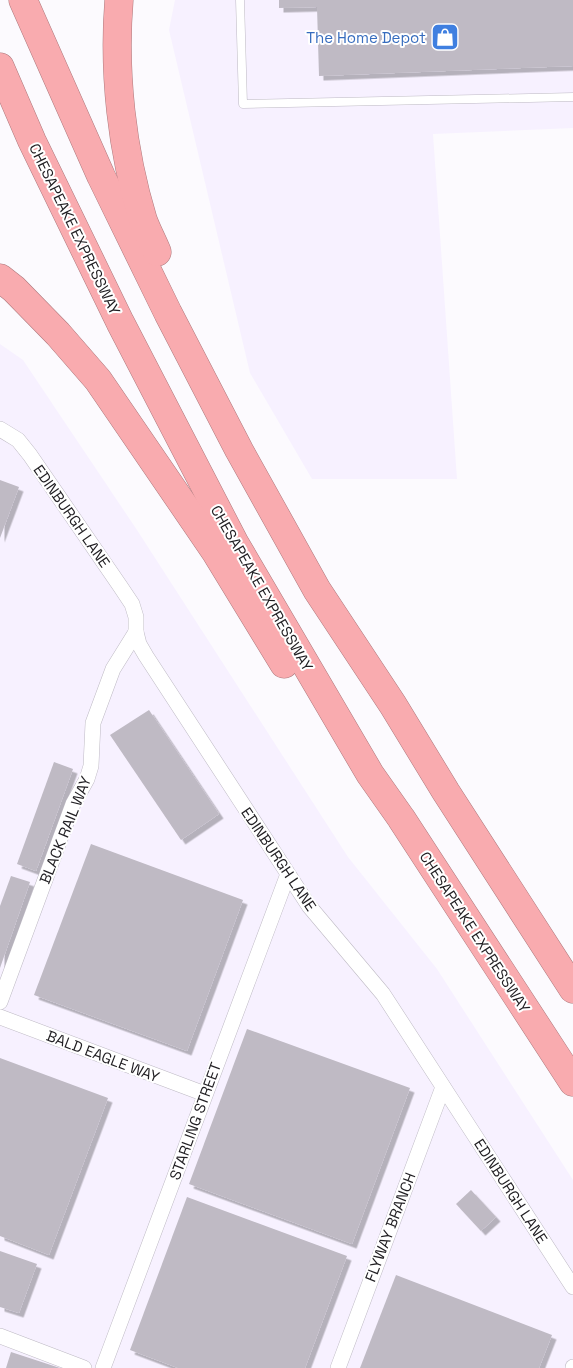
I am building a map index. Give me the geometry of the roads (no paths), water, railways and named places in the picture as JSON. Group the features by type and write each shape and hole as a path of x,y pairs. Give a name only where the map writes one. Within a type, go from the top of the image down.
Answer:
{"highway":[{"path":"23,0 101,176 168,313 239,450 318,590 573,990"},
{"path":"119,0 117,41 119,96 128,159 144,221 239,450"},
{"name":"CHESAPEAKE EXPRESSWAY","path":"0,67 32,141 120,322 229,533 370,774 401,818 573,1082"},
{"path":"0,278 14,289 58,334 98,380 215,551 285,666 370,774"}],"street":[{"name":"EDINBURGH LANE","path":"0,429 18,440 30,455 120,586 132,604 136,617 138,644 309,906 383,994 573,1287"},
{"name":"BLACK RAIL WAY","path":"0,1002 73,804 87,779 91,766 92,736 97,714 113,669 136,632"},
{"name":"STARLING STREET","path":"103,1368 288,874"},
{"name":"BALD EAGLE WAY","path":"0,1016 205,1094"},
{"name":"FLYWAY BRANCH","path":"338,1368 443,1087"},
{"path":"0,1336 84,1368"}],"lane":[{"path":"240,0 243,104 573,97"}],"place":[{"name":"The Home Depot","path":"445,37"}]}
